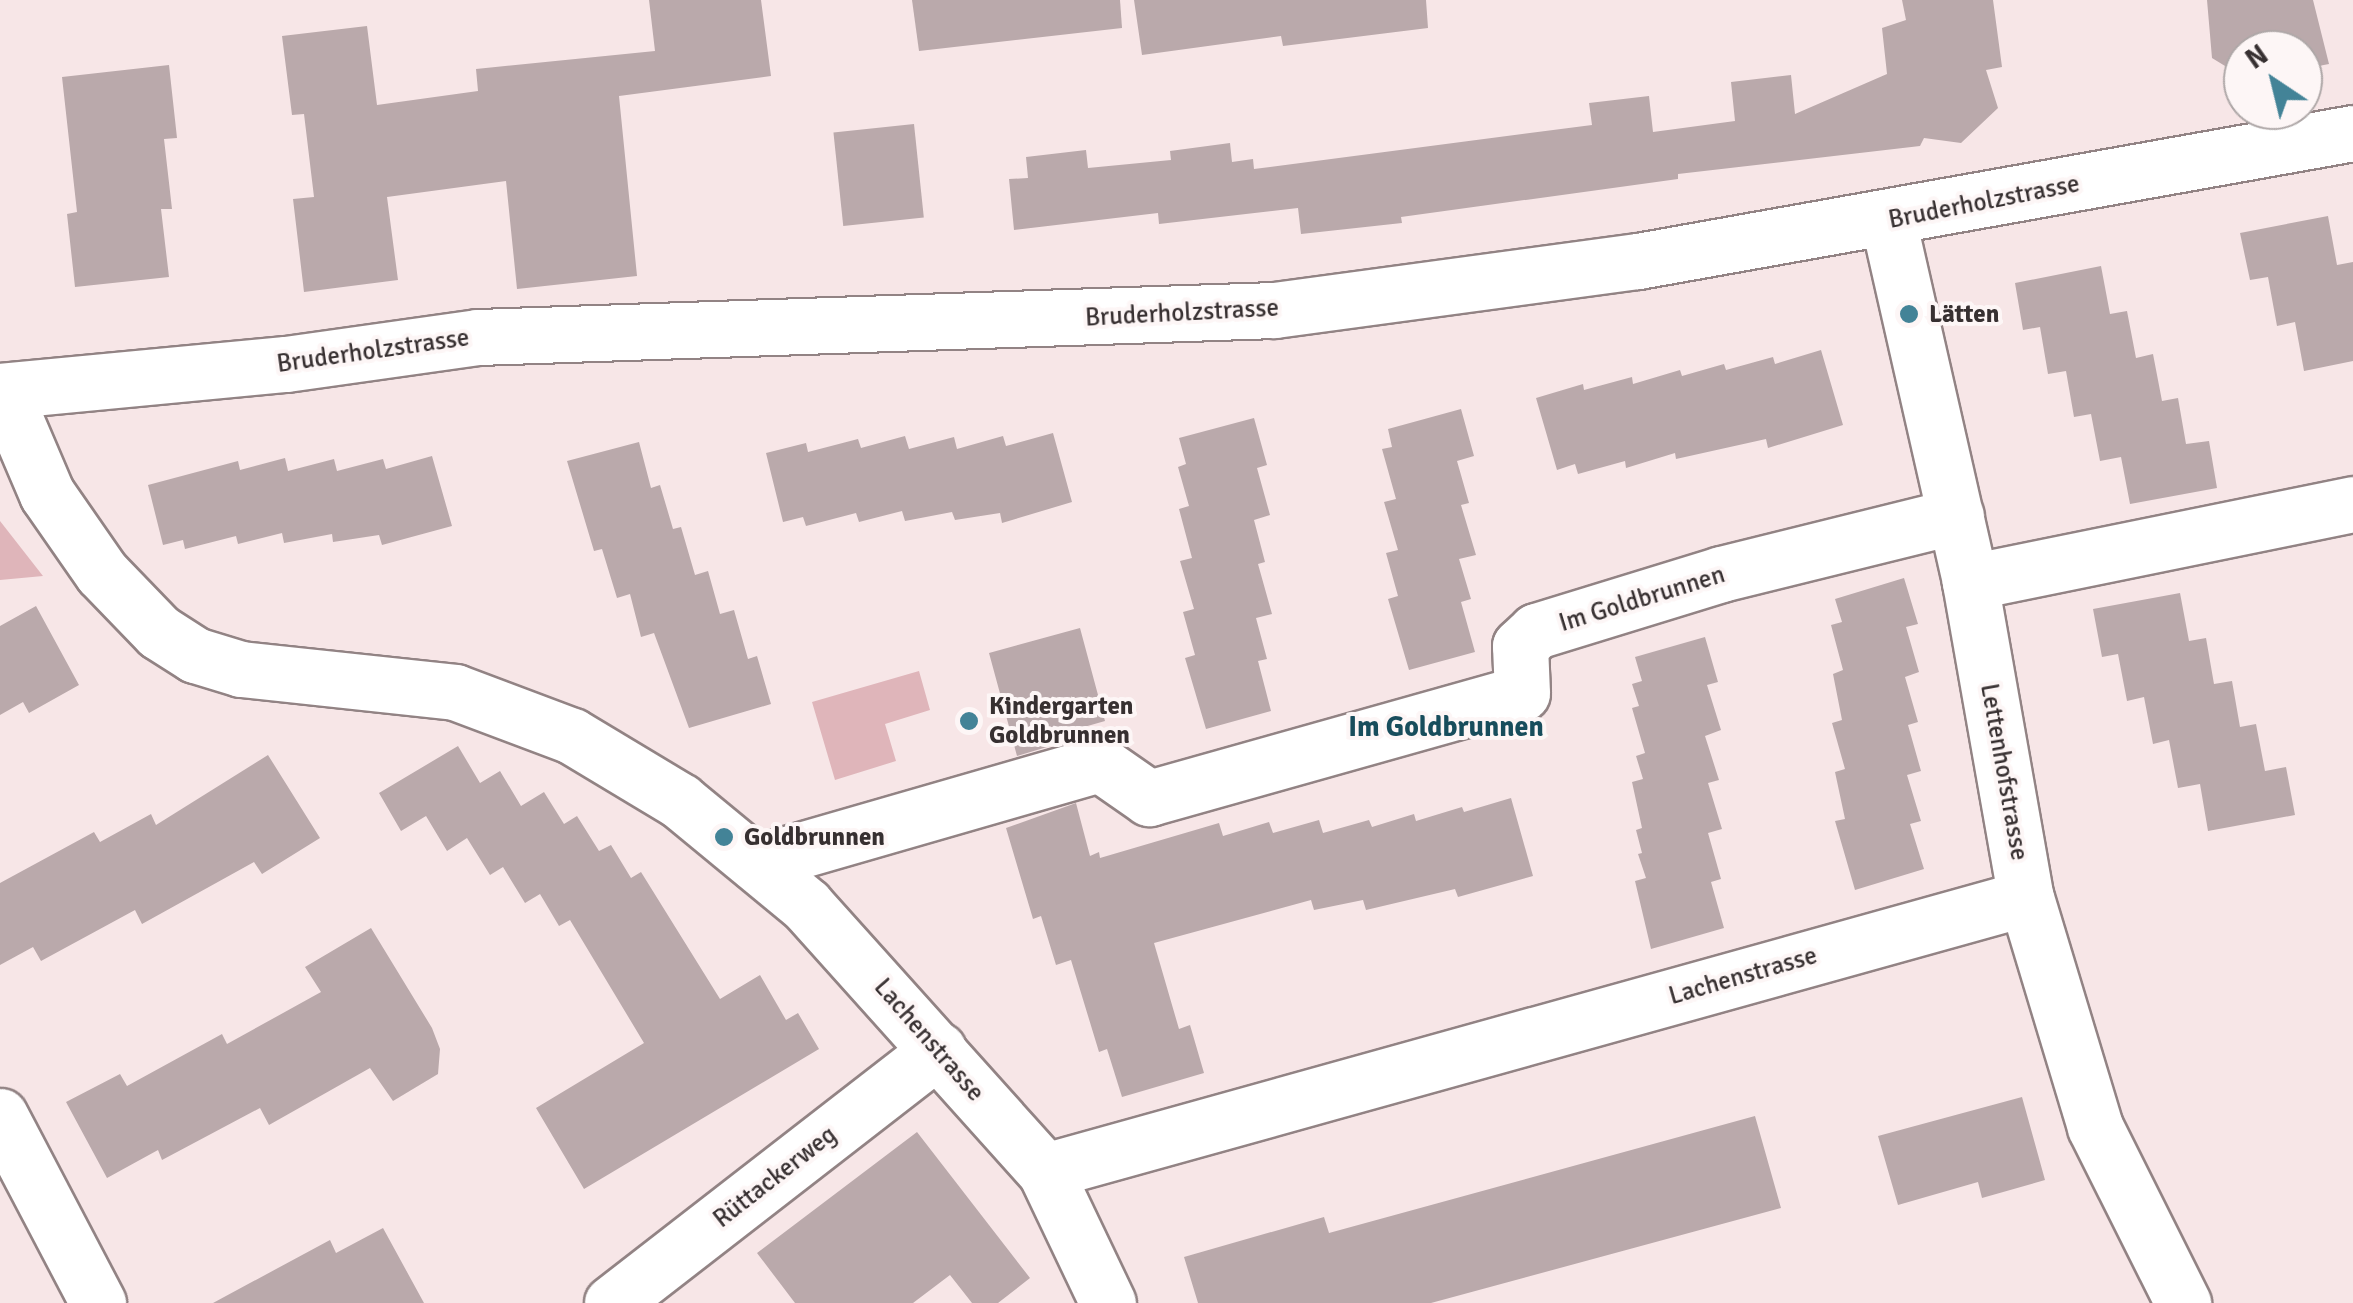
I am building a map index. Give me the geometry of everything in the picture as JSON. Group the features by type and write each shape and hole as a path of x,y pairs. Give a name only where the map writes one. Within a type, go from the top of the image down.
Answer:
{"street":[{"name":"Bruderholzstrasse","path":"2,391 286,364 478,337 1274,310 1564,272 1888,220 2353,133"},
{"name":"Lettenhofstrasse","path":"1888,220 1970,582 2026,898 2095,1127 2183,1303"},
{"name":"Lachenstrasse","path":"2,391 48,494 102,573 159,632 195,656 241,669 455,692 572,736 680,802 814,914 1045,1171 2026,898"},
{"path":"1970,582 2353,504"},
{"name":"Im Goldbrunnen","path":"756,863 1100,764 1148,798 1522,693 1520,646 1536,631 1721,574 1956,516"},
{"name":"Rüttackerweg","path":"612,1303 938,1050"},
{"path":"0,1116 98,1303"},
{"path":"1045,1171 1108,1303"}],"shaded area":[{"path":"0,521 43,576 0,580"},
{"path":"919,671 930,710 885,724 896,761 835,780 812,702"}],"building":[{"path":"649,0 761,0 771,76 619,96 637,276 517,289 506,181 387,197 398,280 304,292 293,199 314,197 304,114 292,115 282,36 367,26 377,105 478,91 476,69 655,51"},
{"path":"912,0 1120,0 1122,28 919,51"},
{"path":"1134,0 1426,0 1428,28 1283,46 1281,36 1142,55"},
{"path":"1902,0 1993,0 2002,67 1986,70 1998,108 1961,143 1924,138 1920,146 1678,174 1678,179 1401,217 1402,223 1301,234 1298,208 1159,224 1158,213 1014,230 1009,179 1028,178 1026,157 1086,150 1088,168 1171,160 1170,151 1230,143 1232,162 1253,159 1254,169 1592,125 1589,103 1649,96 1653,132 1735,121 1731,82 1791,75 1795,114 1887,74 1882,28 1906,20"},
{"path":"2207,0 2313,0 2320,30 2223,30 2223,65 2212,58"},
{"path":"2323,40 2329,64 2323,65"},
{"path":"169,65 177,138 164,139 172,209 161,209 169,277 75,287 67,214 77,212 62,77"},
{"path":"914,124 924,217 843,226 833,132"},
{"path":"2328,216 2337,265 2353,262 2353,361 2304,371 2295,322 2277,326 2268,277 2250,280 2240,233"},
{"path":"2101,266 2110,314 2127,311 2136,358 2153,354 2162,401 2178,398 2186,444 2209,441 2217,488 2130,504 2121,457 2100,461 2091,414 2074,417 2066,371 2048,374 2040,327 2023,330 2015,283"},
{"path":"1821,350 1843,425 1768,448 1766,439 1676,459 1675,453 1626,468 1625,461 1578,474 1575,464 1557,470 1536,398 1583,384 1584,390 1632,377 1633,384 1680,370 1682,376 1724,364 1726,370 1773,357 1775,364"},
{"path":"1461,409 1474,456 1457,461 1469,503 1461,505 1476,555 1459,559 1471,599 1461,602 1475,652 1409,670 1388,599 1398,596 1386,553 1398,550 1384,502 1396,499 1382,449 1392,447 1388,429"},
{"path":"1254,418 1267,465 1257,468 1270,515 1254,520 1265,562 1258,564 1272,614 1256,618 1267,659 1258,661 1271,711 1206,729 1185,658 1195,655 1183,612 1194,609 1180,561 1192,558 1179,509 1189,506 1178,467 1186,464 1179,438"},
{"path":"1053,433 1072,502 1002,523 1000,513 955,520 952,512 905,521 902,511 859,522 856,513 806,526 803,517 783,522 766,453 806,443 808,452 858,439 861,448 905,436 909,449 954,437 957,449 1003,436 1006,446"},
{"path":"639,442 651,488 660,485 673,529 681,527 695,575 708,571 720,614 734,610 748,659 757,656 771,704 689,728 654,633 641,637 630,594 617,598 602,549 594,551 567,461"},
{"path":"432,456 452,526 382,545 379,535 333,542 332,534 284,543 282,533 238,544 236,536 185,549 183,540 163,545 148,485 238,461 240,470 285,458 288,471 334,459 337,471 383,459 386,469"},
{"path":"1904,578 1918,624 1906,627 1919,672 1905,677 1918,722 1908,725 1921,771 1907,775 1921,821 1910,824 1924,869 1855,890 1835,821 1845,819 1835,772 1845,769 1832,723 1842,720 1833,674 1843,670 1831,625 1842,622 1835,599"},
{"path":"2180,593 2189,641 2206,638 2214,684 2232,681 2240,727 2256,724 2265,771 2286,767 2295,815 2208,831 2200,784 2178,788 2169,740 2153,744 2144,697 2127,701 2118,654 2102,657 2093,609"},
{"path":"36,606 79,685 29,713 23,702 0,715 0,626"},
{"path":"1080,628 1105,721 1084,727 1087,735 1017,756 989,653"},
{"path":"1705,637 1718,682 1707,685 1721,730 1705,736 1719,780 1708,783 1722,829 1708,833 1721,879 1711,882 1724,928 1651,949 1635,881 1646,878 1638,854 1642,853 1636,830 1642,828 1632,782 1643,779 1636,756 1645,753 1632,708 1639,706 1632,684 1642,681 1635,657"},
{"path":"458,746 480,783 500,771 521,806 544,792 564,824 577,816 599,851 611,845 631,878 641,872 720,999 760,975 786,1020 798,1013 819,1049 584,1189 536,1108 644,1043 570,920 559,926 540,894 525,903 503,867 490,875 467,838 447,851 426,816 401,831 379,793"},
{"path":"268,755 320,838 262,874 254,862 142,924 135,910 41,961 33,947 0,965 0,883 94,832 100,842 151,814 156,825"},
{"path":"1511,798 1533,876 1458,897 1455,889 1366,910 1363,900 1314,910 1311,900 1154,943 1179,1029 1190,1025 1204,1073 1122,1097 1107,1049 1099,1052 1071,960 1056,965 1041,916 1033,919 1006,828 1076,803 1090,856 1099,852 1100,858 1219,823 1223,836 1269,822 1273,833 1319,820 1323,833 1369,820 1372,827 1414,814 1416,821"},
{"path":"371,928 432,1028 440,1049 438,1074 393,1101 370,1068 269,1125 260,1108 162,1160 158,1150 107,1178 66,1102 120,1074 127,1086 222,1034 227,1044 321,992 305,967"},
{"path":"2022,1097 2045,1180 1982,1198 1978,1182 1898,1205 1878,1136"},
{"path":"1755,1116 1781,1208 1431,1303 1198,1303 1184,1257 1324,1217 1329,1233"},
{"path":"917,1132 1030,1278 998,1303 972,1303 950,1275 913,1303 795,1303 757,1253"},
{"path":"383,1228 424,1303 213,1303 330,1240 336,1253"}],"place":[{"name":"Lätten","path":"1909,314"},
{"name":"Kindergarten Goldbrunnen","path":"969,721"},
{"name":"Goldbrunnen","path":"724,837"}],"district":[{"name":"Im Goldbrunnen","path":"1446,727"}]}
